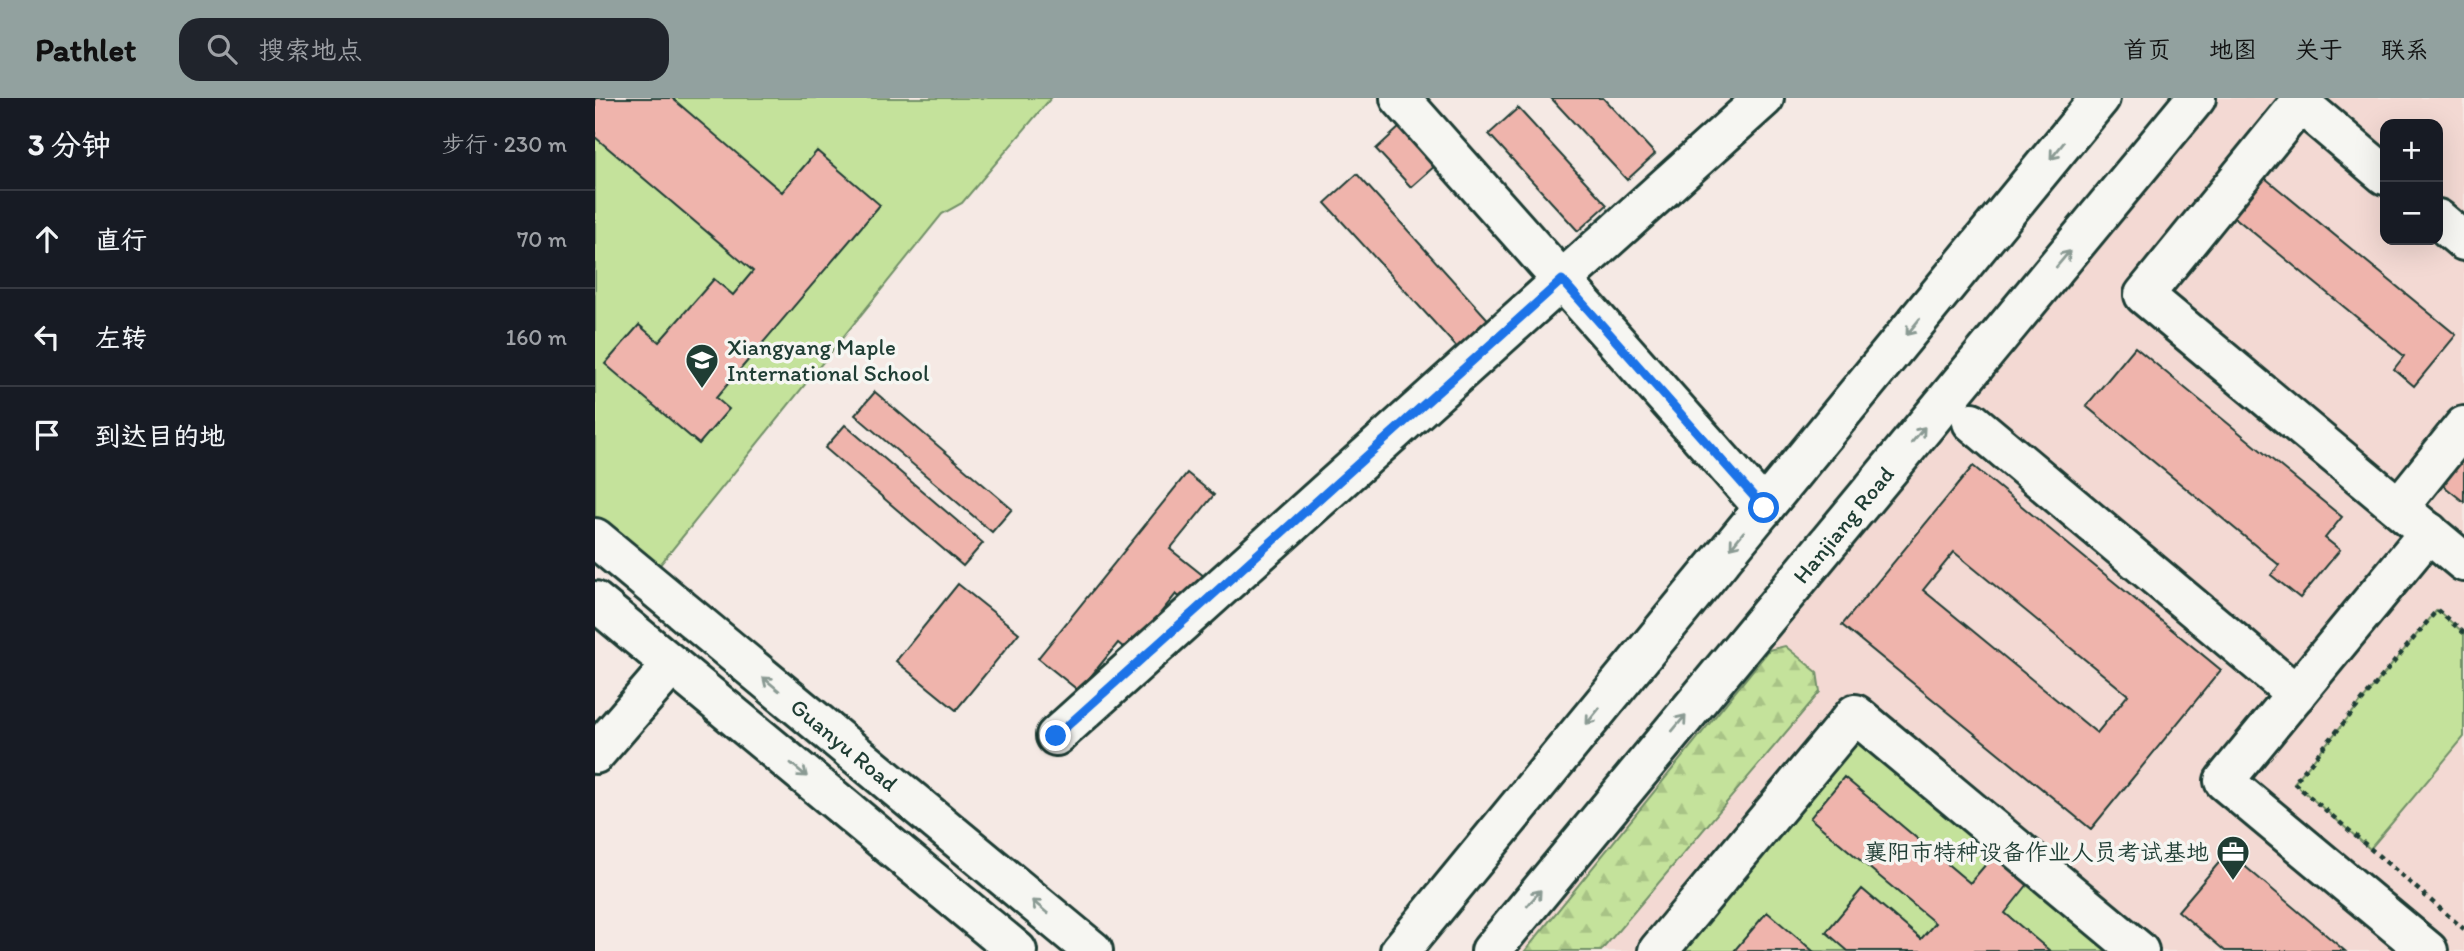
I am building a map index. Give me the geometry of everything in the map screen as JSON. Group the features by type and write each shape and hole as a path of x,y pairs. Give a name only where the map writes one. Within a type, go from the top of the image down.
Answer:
{"main road":[{"path":"1400,98 1764,508"},
{"path":"1056,736 1764,98"},
{"path":"1400,951 2100,98"},
{"name":"Hanjiang Road","path":"1490,951 2196,98"},
{"path":"2380,171 2300,103 2144,295 2464,562"},
{"path":"2443,223 2464,241"},
{"path":"1972,422 2296,694"},
{"path":"2399,507 2464,426"},
{"path":"2428,951 2224,781 2429,532"},
{"name":"Guanyu Road","path":"595,538 1093,951"},
{"path":"595,601 1017,951"},
{"path":"595,754 672,665"},
{"path":"1658,951 1855,714 2139,951"}],"path":[{"path":"2464,633 2437,610 2294,783 2464,929"}],"shaded area":[{"path":"2196,98 2464,98 2464,951 1491,951"}],"green space":[{"name":"Xiangyang Maple International School","path":"595,98 1051,98 962,203 942,214 659,566 644,567 595,527"},
{"path":"2437,610 2464,633 2464,737 2370,849 2294,783"},
{"path":"1785,646 1817,672 1820,692 1601,951 1525,951 1769,650"},
{"path":"1855,714 2139,951 1658,951"}],"building":[{"path":"595,98 672,98 782,192 817,151 880,205 716,398 729,409 699,444 605,364 639,325 659,342 714,279 733,295 753,271 595,137"},
{"path":"1551,98 1603,98 1655,154 1627,180"},
{"path":"1518,108 1607,205 1578,231 1489,134"},
{"path":"1401,126 1436,165 1411,187 1376,149"},
{"path":"2259,173 2456,335 2414,386 2394,369 2404,356 2227,211"},
{"path":"1357,174 1493,325 1462,353 1325,203"},
{"path":"2135,347 2342,517 2325,538 2340,550 2300,598 2271,575 2279,565 2086,406"},
{"path":"875,392 1012,509 992,532 855,415"},
{"path":"845,425 983,543 963,566 825,448"},
{"path":"2464,454 2464,502 2440,483"},
{"path":"1973,466 2221,670 2091,829 1842,625","holes":["1954,552 2128,695 2097,733 1923,590"]},
{"path":"1187,473 1214,495 1170,549 1205,577 1185,602 1176,594 1129,652 1118,643 1079,691 1038,658"},
{"path":"958,584 1019,633 956,710 896,661"},
{"path":"1844,777 1970,883 1998,850 2032,879 2005,913 2050,951 1848,951 1826,932 1862,889 1921,939 1935,923 1810,818"},
{"name":"襄阳市特种设备作业人员考试基地","path":"2228,852 2345,951 2225,951 2178,911"},
{"path":"1767,912 1813,951 1734,951"}],"place":[{"name":"Xiangyang Maple International School","path":"702,390"},
{"name":"襄阳市特种设备作业人员考试基地","path":"2233,882"}],"route":[{"path":"1056,736 1562,280 1764,508"}]}
